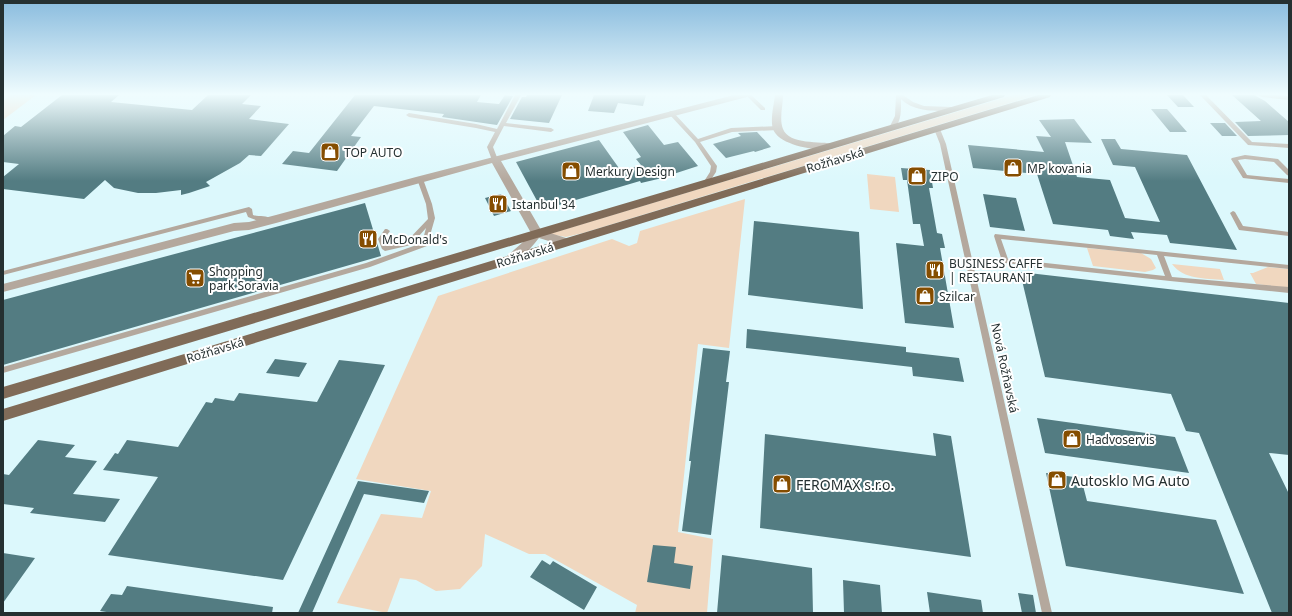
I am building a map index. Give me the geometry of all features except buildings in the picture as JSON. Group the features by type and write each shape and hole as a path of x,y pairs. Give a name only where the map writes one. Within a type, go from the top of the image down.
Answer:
{"main road":[{"name":"Rožňavská","path":"3,393 906,124"},
{"name":"Rožňavská","path":"3,415 951,124"}],"street":[{"path":"3,288 239,227 276,219 420,179 631,124"},
{"path":"777,124 783,138 793,142 831,146"},
{"path":"495,160 537,233 565,242"},
{"path":"511,259 527,245 537,233"}],"lane":[{"path":"463,124 498,130"},
{"path":"495,160 490,147 502,124 551,130"},
{"path":"681,124 697,141 714,166 713,172 706,183"},
{"path":"892,128 894,124"},
{"path":"1231,124 1250,144 1289,146"},
{"path":"697,141 731,130 778,128"},
{"name":"Nová Rožňavská","path":"937,128 943,144 1047,613"},
{"path":"1289,174 1276,160 1246,157 1234,159 1245,177 1289,181"},
{"path":"3,370 368,265 425,244 432,218 429,202 420,179"},
{"path":"3,273 249,209 250,216"},
{"path":"1233,213 1241,228 1289,234"},
{"path":"250,216 258,219 276,219"},
{"path":"239,227 250,216"},
{"path":"388,231 381,239 386,249 409,243 432,218"},
{"path":"1289,267 997,236 1005,261 1289,290"},
{"path":"1159,253 1170,279"}],"shaded area":[{"path":"917,124 942,124 583,233 566,237 549,234"},
{"path":"867,174 895,177 899,212 870,209"},
{"path":"745,199 729,348 698,344 678,532 713,539 707,613 635,613 637,605 545,554 529,554 485,534 482,566 460,589 436,591 416,580 400,578 387,613 337,603 381,514 422,518 431,491 356,479 438,296 612,239 629,246 637,243 640,231"},
{"path":"1087,248 1141,253 1151,259 1156,268 1145,272 1093,266"},
{"path":"1172,264 1220,269 1224,280 1189,276 1177,269"},
{"path":"1268,267 1289,269 1289,288 1256,284 1250,273"}],"place":[{"name":"TOP AUTO","path":"330,152"},
{"name":"MP kovania","path":"1013,168"},
{"name":"Merkury Design","path":"571,171"},
{"name":"ZIPO","path":"917,176"},
{"name":"Istanbul 34","path":"498,204"},
{"name":"McDonald's","path":"368,239"},
{"name":"BUSINESS CAFFE | RESTAURANT","path":"935,270"},
{"name":"Shopping park Soravia","path":"195,278"},
{"name":"Szilcar","path":"925,296"},
{"name":"Hadvoservis","path":"1072,439"},
{"name":"Autosklo MG Auto","path":"1057,480"},
{"name":"FEROMAX s.r.o.","path":"782,484"}]}
